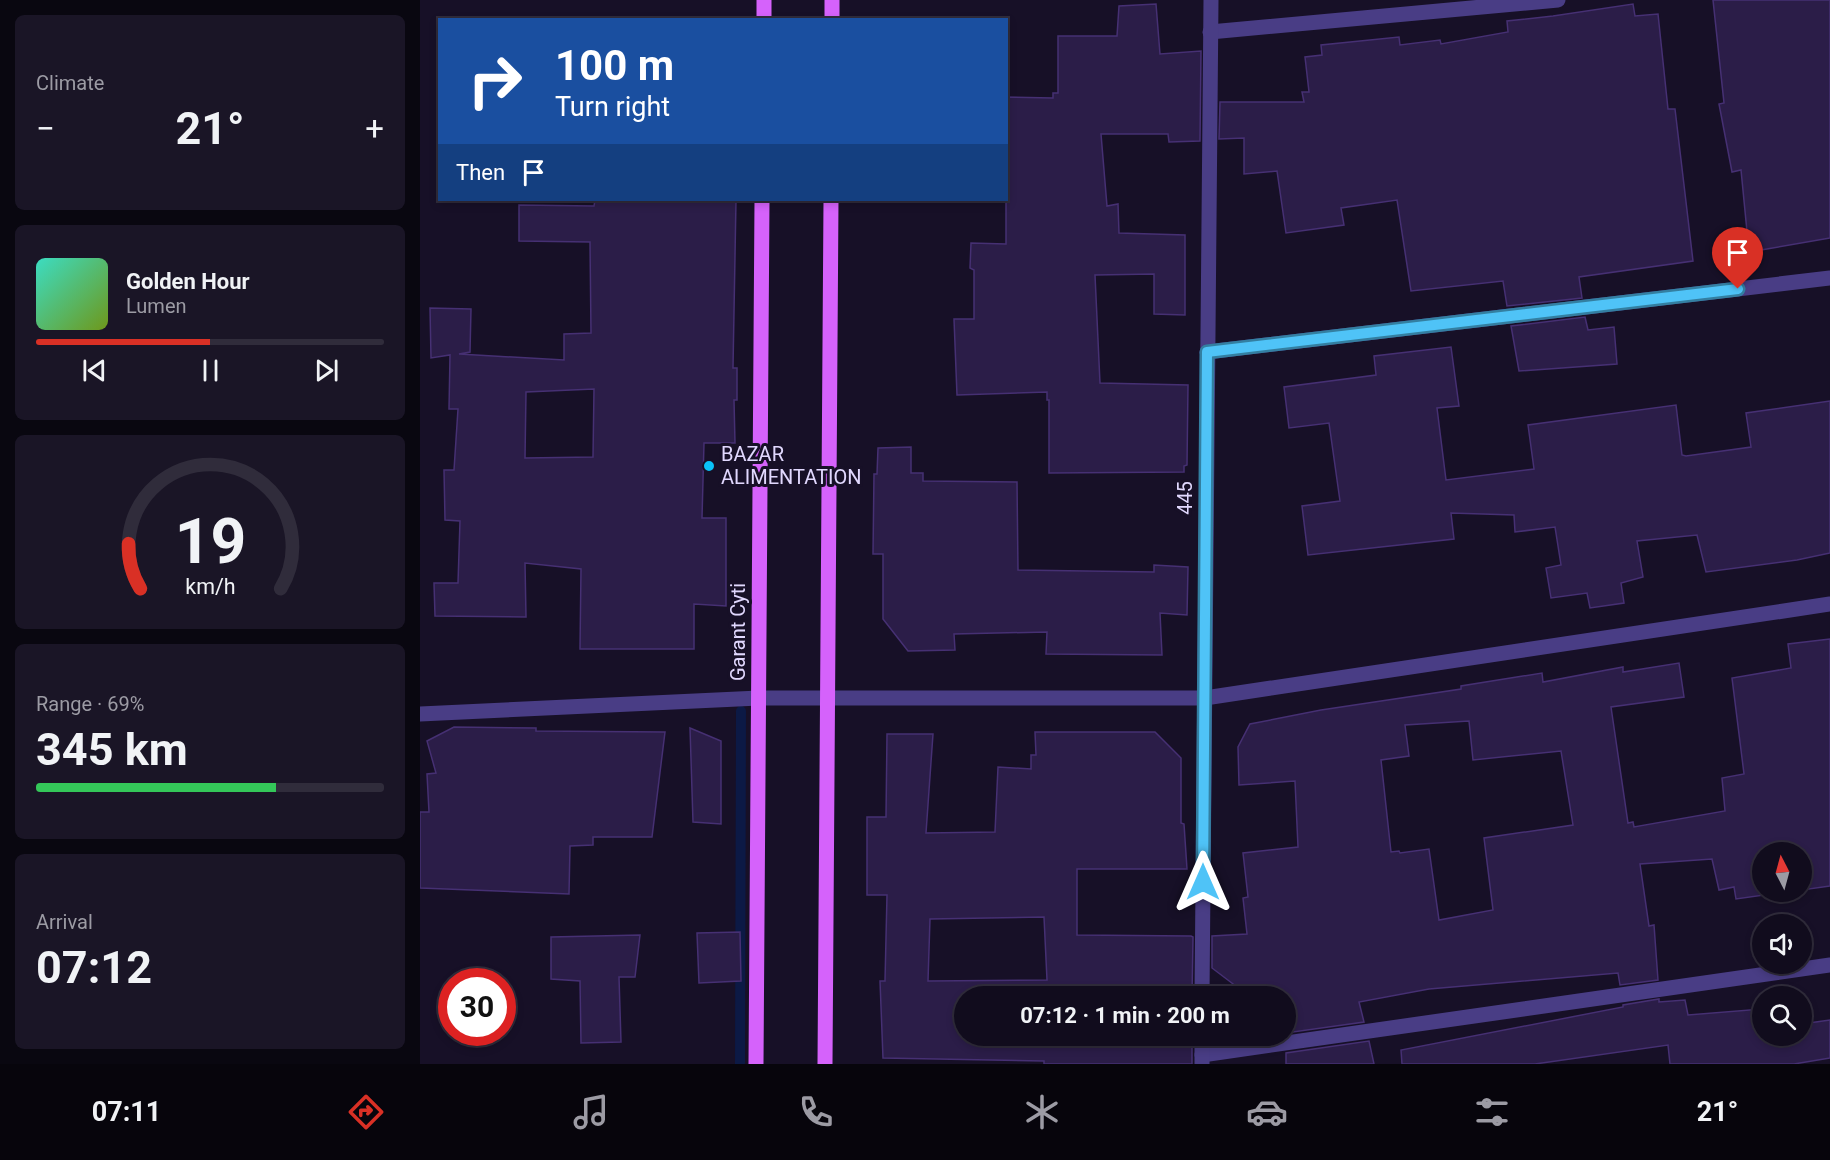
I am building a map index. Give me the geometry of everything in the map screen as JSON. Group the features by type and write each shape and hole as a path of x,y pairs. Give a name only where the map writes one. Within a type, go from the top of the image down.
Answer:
{"main road":[{"path":"764,0 764,18"},
{"path":"832,0 832,18"},
{"name":"Garant Cyti","path":"756,1064 762,201"},
{"path":"825,1064 831,201"}],"street":[{"name":"445","path":"1202,986 1211,0"},
{"path":"1210,32 1558,0"},
{"path":"1207,352 1830,278"},
{"path":"420,714 759,698 1205,698 1830,604"},
{"path":"1202,1060 1830,965"}],"building":[{"path":"1713,0 1830,0 1830,238 1749,252 1741,170 1732,172 1719,104 1724,103"},
{"path":"1156,4 1160,54 1201,51 1200,141 1169,142 1168,134 1101,134 1107,206 1118,204 1119,233 1185,235 1185,315 1154,314 1154,274 1095,275 1100,383 1188,385 1187,465 1184,466 1184,472 1049,473 1049,400 1047,400 1047,392 957,395 954,319 974,319 974,270 970,268 971,243 1006,244 1008,97 1053,98 1053,93 1058,93 1058,36 1117,36 1119,6"},
{"path":"1633,4 1635,16 1658,14 1668,109 1675,109 1693,261 1579,277 1582,298 1507,306 1503,281 1411,291 1397,200 1341,208 1344,225 1286,233 1277,171 1244,174 1244,138 1219,139 1220,102 1304,102 1302,92 1309,92 1305,57 1322,55 1321,45 1399,37 1400,45 1440,40 1441,44 1508,32 1507,21"},
{"path":"595,201 736,201 733,368 737,368 737,400 734,400 735,443 704,443 702,518 726,518 726,606 694,604 694,649 580,649 581,569 525,563 526,617 435,616 434,583 458,583 460,521 445,520 444,470 454,470 458,409 449,409 450,355 431,358 430,308 471,309 470,352 459,354 564,360 564,334 591,333 590,242 519,241 519,205 594,206","holes":["594,389 593,457 525,458 526,392"]},
{"path":"1585,317 1588,330 1614,327 1617,364 1519,371 1511,326"},
{"path":"1451,347 1459,406 1437,408 1446,480 1534,469 1528,425 1676,405 1682,455 1686,456 1751,447 1746,413 1830,401 1830,553 1797,560 1706,572 1697,535 1637,541 1643,577 1621,583 1624,603 1590,608 1587,593 1551,598 1546,568 1561,565 1555,527 1515,532 1514,515 1451,513 1454,539 1308,555 1302,506 1340,501 1329,423 1289,428 1284,387 1376,375 1374,356"},
{"path":"911,447 911,473 923,473 923,481 1017,482 1018,570 1154,572 1154,565 1188,567 1187,615 1160,613 1162,655 1046,654 1047,632 954,634 955,650 908,651 883,619 883,554 873,554 874,474 877,474 878,448"},
{"path":"1830,639 1830,886 1812,889 1812,842 1752,842 1752,897 1736,899 1734,887 1719,890 1712,859 1640,864 1649,926 1654,925 1658,980 1620,985 1618,973 1429,989 1359,1002 1364,1022 1296,1032 1296,986 1236,986 1212,968 1212,936 1247,934 1243,898 1248,897 1243,853 1298,847 1295,781 1239,785 1238,747 1250,724 1321,710 1461,689 1461,686 1542,673 1543,682 1623,667 1623,672 1679,663 1684,697 1611,707 1628,823 1633,822 1634,827 1725,811 1722,778 1744,774 1732,678 1791,668 1788,644","holes":["1469,721 1473,760 1561,751 1573,825 1484,838 1493,910 1439,920 1429,849 1391,852 1381,760 1409,756 1405,725"]},
{"path":"454,727 536,728 536,731 665,732 652,837 593,837 593,845 570,846 569,894 420,888 420,812 429,812 427,774 436,773 427,741"},
{"path":"690,728 721,741 721,824 693,822"},
{"path":"1035,732 1155,732 1181,758 1181,823 1184,824 1187,869 1077,869 1077,935 1191,936 1193,937 1192,986 954,986 954,1046 1192,1046 1192,1064 1044,1064 1044,1061 883,1058 880,981 885,981 887,895 867,895 867,817 886,817 887,734 933,734 926,833 995,832 998,767 1031,769 1031,755 1036,755","holes":["1044,917 1047,980 928,981 930,919"]},
{"path":"740,932 741,981 699,983 697,933"},
{"path":"640,935 635,977 619,977 621,1042 581,1043 580,981 551,979 551,937"},
{"path":"1659,999 1659,1002 1685,1000 1688,1015 1752,1010 1752,1046 1812,1046 1812,1023 1830,1020 1830,1058 1794,1064 1670,1064 1668,1045 1535,1064 1402,1064 1401,1050 1623,1007 1623,1005"},
{"path":"1369,1041 1374,1064 1286,1064 1286,1053"}],"waterway":[{"path":"740,1064 741,711"}],"place":[{"name":"BAZAR ALIMENTATION","path":"709,466"}],"route":[{"path":"1203,882 1207,352 1738,289"}]}
